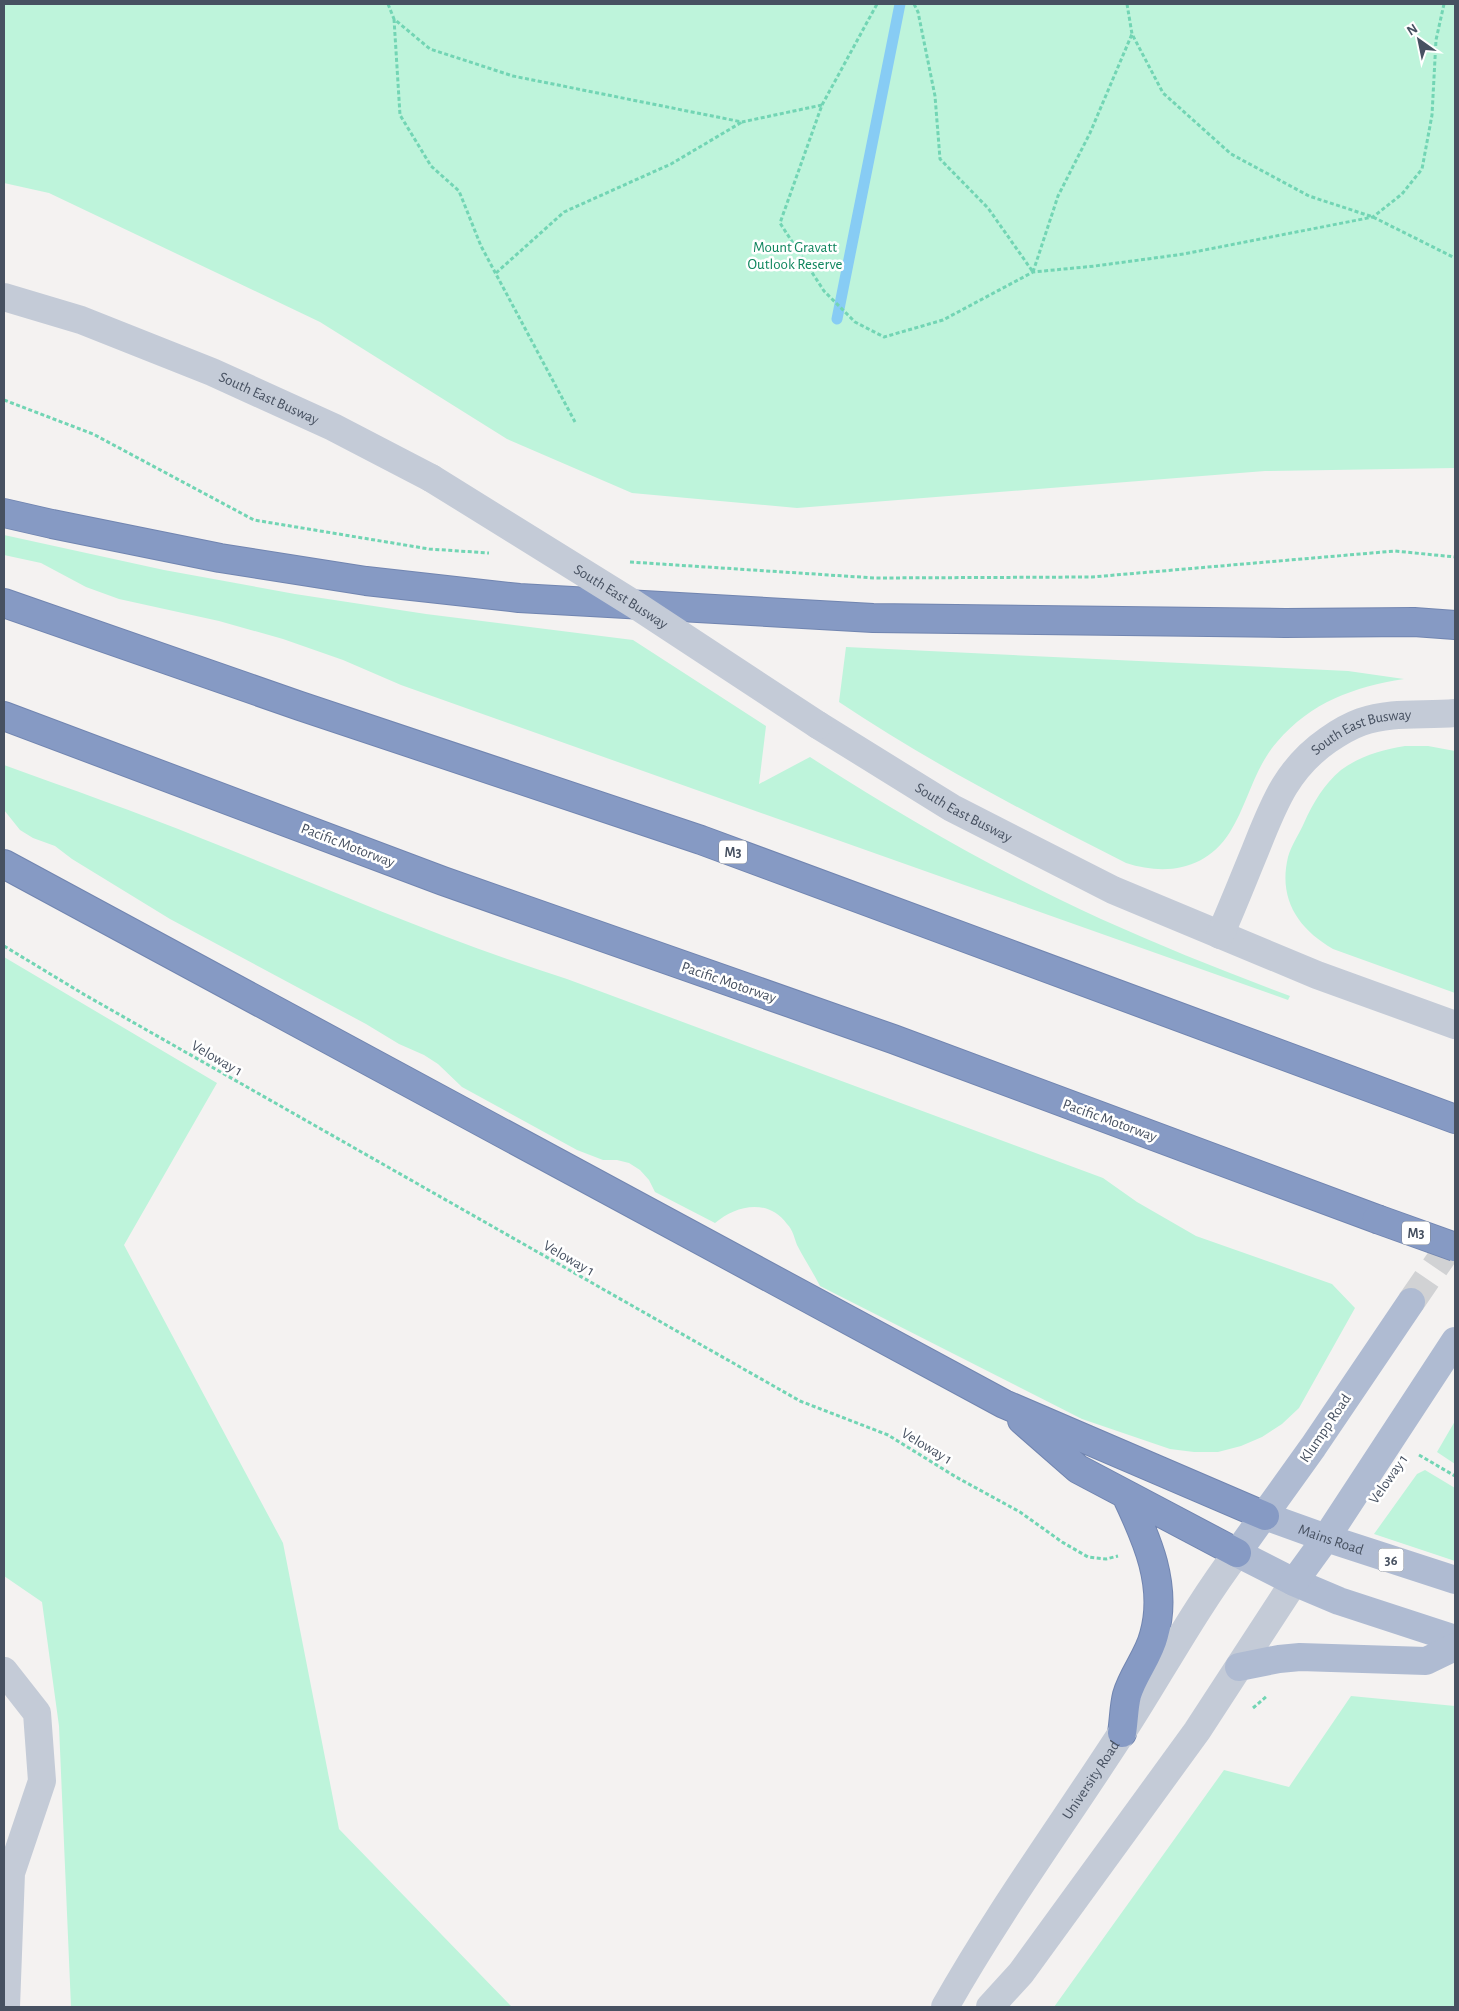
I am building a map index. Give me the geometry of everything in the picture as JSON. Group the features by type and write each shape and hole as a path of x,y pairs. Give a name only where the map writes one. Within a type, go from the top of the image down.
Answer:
{"highway":[{"path":"4,512 52,524 220,558 366,581 519,598 872,618 1285,624 1414,622 1455,625"},
{"name":"M3","path":"4,603 300,706 701,840 1455,1120"},
{"name":"Pacific Motorway","path":"4,716 443,881 893,1039 1455,1247"},
{"path":"4,864 1004,1404 1265,1516"},
{"path":"1004,1404 1078,1469 1237,1553"},
{"path":"1122,1733 1127,1695 1154,1636 1158,1607 1158,1578 1143,1530 1126,1496"}],"main road":[{"name":"Klumpp Road","path":"1237,1553 1265,1516 1411,1302"},
{"path":"1294,1582 1326,1538 1455,1341"},
{"name":"Mains Road","path":"1265,1516 1455,1580"},
{"path":"1237,1553 1294,1582 1338,1601 1455,1639"},
{"path":"1239,1667 1300,1657 1426,1661 1455,1647"}],"street":[{"name":"South East Busway","path":"4,297 81,320 212,372 333,427 432,478 634,604 818,725 952,808 1113,890 1317,975 1455,1025"},
{"name":"South East Busway","path":"1220,936 1274,805 1285,783 1299,764 1330,738 1360,722 1386,716 1413,714 1450,717"},
{"name":"University Road","path":"944,2007 975,1954 1122,1733 1217,1579 1237,1553"},
{"path":"990,2007 1021,1973 1197,1731 1294,1582"},
{"path":"4,1671 38,1713 42,1781 8,1870 6,2007"}],"path":[{"path":"388,4 394,18 400,115 431,166 459,191 481,246 575,422"},
{"path":"877,4 822,105 780,223 824,291 854,322 884,337 943,320 1033,272 1184,254 1372,217 1402,194 1422,169 1432,115 1436,40 1444,4"},
{"path":"914,4 918,12 935,96 940,159 988,208 1033,272"},
{"path":"1127,4 1132,34 1163,93 1231,154 1309,196 1372,217 1455,258"},
{"path":"394,18 430,49 513,76 742,122"},
{"path":"1033,272 1058,196 1090,133 1132,34"},
{"path":"496,273 564,212 671,164 742,122 822,105"},
{"path":"4,400 93,434 254,520 429,550 498,554"},
{"path":"627,562 875,578 1082,577 1395,551 1455,556"},
{"name":"Veloway 1","path":"4,946 102,1005 800,1401 888,1435 956,1477 1020,1512 1062,1542 1088,1557 1106,1559 1124,1555"},
{"name":"Veloway 1","path":"1414,1462 1419,1454 1455,1476"}],"green space":[{"name":"Mount Gravatt Outlook Reserve","path":"4,4 1455,4 1455,468 1265,471 797,508 632,493 507,439 320,322 49,193 4,183"},
{"path":"4,535 164,570 295,594 426,614 633,640 766,726 759,784 810,757 952,843 1026,883 1101,919 1290,996 1288,1000 401,685 343,660 283,639 219,621 119,599 86,587 41,563 4,555"},
{"path":"846,647 1348,671 1404,679 1351,692 1304,716 1290,728 1269,752 1262,763 1236,821 1220,845 1209,855 1184,867 1156,869 1126,863 1016,806 909,746 839,702"},
{"path":"1405,746 1428,746 1455,751 1455,993 1333,949 1310,932 1301,922 1289,899 1286,886 1288,857 1291,849 1315,801 1329,781 1341,770 1364,757"},
{"path":"4,765 178,829 475,947 567,979 1103,1178 1137,1202 1196,1236 1332,1284 1355,1308 1299,1408 1282,1424 1262,1437 1241,1446 1218,1452 1170,1449 1082,1419 820,1286 797,1245 791,1229 771,1210 752,1207 742,1209 732,1212 715,1223 655,1192 649,1180 640,1170 629,1163 617,1160 603,1160 577,1150 462,1087 438,1064 424,1055 399,1044 366,1024 170,919 72,859 55,846 33,838 20,830 4,810"},
{"path":"4,957 217,1083 124,1245 283,1543 339,1829 512,2007 71,2007 59,1726 42,1602 4,1576"},
{"path":"1455,1421 1455,1464 1437,1452"},
{"path":"1425,1470 1455,1488 1455,1561 1374,1534 1417,1474"},
{"path":"1351,1696 1455,1706 1455,2007 1054,2007 1224,1770 1289,1787"}],"waterway":[{"path":"837,319 900,4"}],"tunnel":[{"path":"1411,1302 1455,1238"}]}
